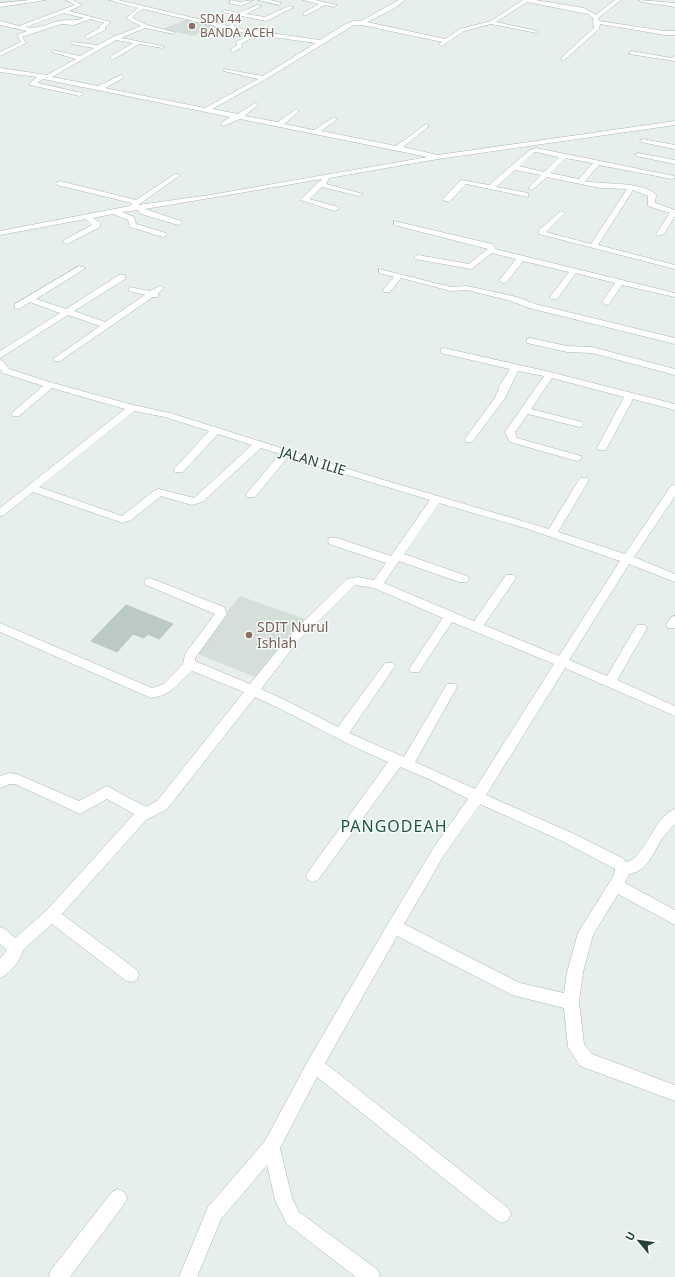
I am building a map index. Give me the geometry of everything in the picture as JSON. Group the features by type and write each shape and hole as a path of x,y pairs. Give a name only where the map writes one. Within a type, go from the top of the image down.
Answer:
{"street":[{"path":"0,5 43,0"},
{"path":"19,28 79,6 69,0"},
{"path":"112,0 255,34 321,42"},
{"path":"231,2 241,4 250,0"},
{"path":"261,0 279,3"},
{"path":"362,23 393,7 402,0"},
{"path":"206,110 264,78 348,24 362,23 444,43 462,30 493,22 526,0 584,10 593,13 597,20 597,28 564,59"},
{"path":"642,0 675,5"},
{"path":"310,1 334,5"},
{"path":"606,1 616,1"},
{"path":"597,20 616,1"},
{"path":"305,14 324,3"},
{"path":"241,14 259,6"},
{"path":"144,7 135,12 129,18 145,26 172,33"},
{"path":"225,12 266,19 291,7"},
{"path":"64,11 108,22 102,26 106,28 87,37"},
{"path":"2,52 24,42 19,36 61,22 74,23 90,17"},
{"path":"210,37 253,17"},
{"path":"597,20 665,33 675,33"},
{"path":"493,22 492,23 535,32"},
{"path":"0,23 33,31"},
{"path":"80,94 32,84 42,77 52,75 115,38 124,31 145,26"},
{"path":"512,35 522,29"},
{"path":"233,50 240,46 238,43 255,34"},
{"path":"115,38 161,47"},
{"path":"73,43 99,47"},
{"path":"112,58 138,43"},
{"path":"638,47 675,53"},
{"path":"54,51 80,58"},
{"path":"631,53 673,60 675,58"},
{"path":"0,70 42,77 438,157"},
{"path":"226,70 264,78"},
{"path":"97,89 121,77"},
{"path":"223,124 255,105"},
{"path":"279,125 296,112"},
{"path":"315,132 334,119"},
{"path":"0,233 137,206 210,197 438,157 675,123"},
{"path":"398,148 426,126"},
{"path":"643,141 675,147"},
{"path":"490,188 532,151 541,150 598,162 624,177 641,181 673,175"},
{"path":"532,188 564,155"},
{"path":"638,155 675,162"},
{"path":"580,182 598,162"},
{"path":"513,167 600,186 624,177 641,181 651,193 651,204 675,212 660,234"},
{"path":"137,206 177,175"},
{"path":"667,185 673,175"},
{"path":"325,176 326,180 304,200 335,209"},
{"path":"593,247 641,181"},
{"path":"446,200 464,182 525,196"},
{"path":"60,183 137,206 144,212 178,223"},
{"path":"320,185 359,194"},
{"path":"113,211 131,219 133,226 163,235"},
{"path":"561,213 542,232 543,234 675,267"},
{"path":"67,242 97,225 87,216"},
{"path":"397,223 492,248 471,267 418,257"},
{"path":"490,251 675,295"},
{"path":"503,281 521,258"},
{"path":"18,306 82,268"},
{"path":"554,297 574,270"},
{"path":"382,272 451,288 467,288 514,299 532,306 675,341"},
{"path":"387,290 399,276"},
{"path":"0,355 64,312 122,277"},
{"path":"606,302 620,281"},
{"path":"57,359 156,292 132,288"},
{"path":"28,299 106,326"},
{"path":"530,341 567,349 592,350 675,372"},
{"path":"444,351 550,375 675,407"},
{"name":"JALAN ILIE","path":"0,363 6,371 132,408 167,415 436,499 552,533 628,559 675,578"},
{"path":"469,440 500,398 516,367"},
{"path":"550,375 510,432 513,440 577,458"},
{"path":"16,414 50,385"},
{"path":"602,448 630,395"},
{"path":"0,513 132,408"},
{"path":"525,410 579,424"},
{"path":"179,470 216,430"},
{"path":"32,488 123,520 159,492 192,502 198,500 259,444"},
{"path":"251,495 287,452"},
{"path":"552,533 584,480"},
{"path":"188,1277 214,1213 271,1147 315,1064 438,852 477,797 628,559 674,491"},
{"path":"377,586 436,499"},
{"path":"333,541 463,579"},
{"path":"477,626 510,578"},
{"path":"15,948 52,915 145,813 153,811 162,805 294,638 351,582 355,580 360,580 377,586 477,626 675,711"},
{"path":"0,627 151,693 159,693 168,688 189,666 189,657 221,614 220,610 150,582"},
{"path":"415,669 450,616"},
{"path":"610,682 641,628"},
{"path":"189,666 196,666 285,705 360,745 436,776 477,797 569,838 619,863 622,869 621,876 586,933 575,972 571,1002 576,1047 586,1060 675,1093"},
{"path":"340,734 389,666"},
{"path":"313,876 402,762 451,688"},
{"path":"0,782 9,778 17,779 80,808 107,792 145,813"},
{"path":"622,869 634,867 641,861 659,832 675,815"},
{"path":"615,886 675,918"},
{"path":"52,915 131,975"},
{"path":"394,927 518,990 571,1002"},
{"path":"0,934 15,948 15,954 0,971"},
{"path":"315,1064 502,1214"},
{"path":"271,1147 284,1200 293,1218 371,1277"},
{"path":"58,1277 118,1198"}],"shaded area":[{"name":"SDN 44 BANDA ACEH","path":"190,18 216,24 193,36 163,29"},
{"name":"SDIT Nurul Ishlah","path":"240,596 305,619 257,678 193,652"}],"building":[{"path":"126,605 173,624 159,639 148,634 144,638 133,634 117,652 91,641"}],"place":[{"name":"SDN 44 BANDA ACEH","path":"192,26"},
{"name":"SDIT Nurul Ishlah","path":"249,635"}],"district":[{"name":"PANGODEAH","path":"394,826"}]}
